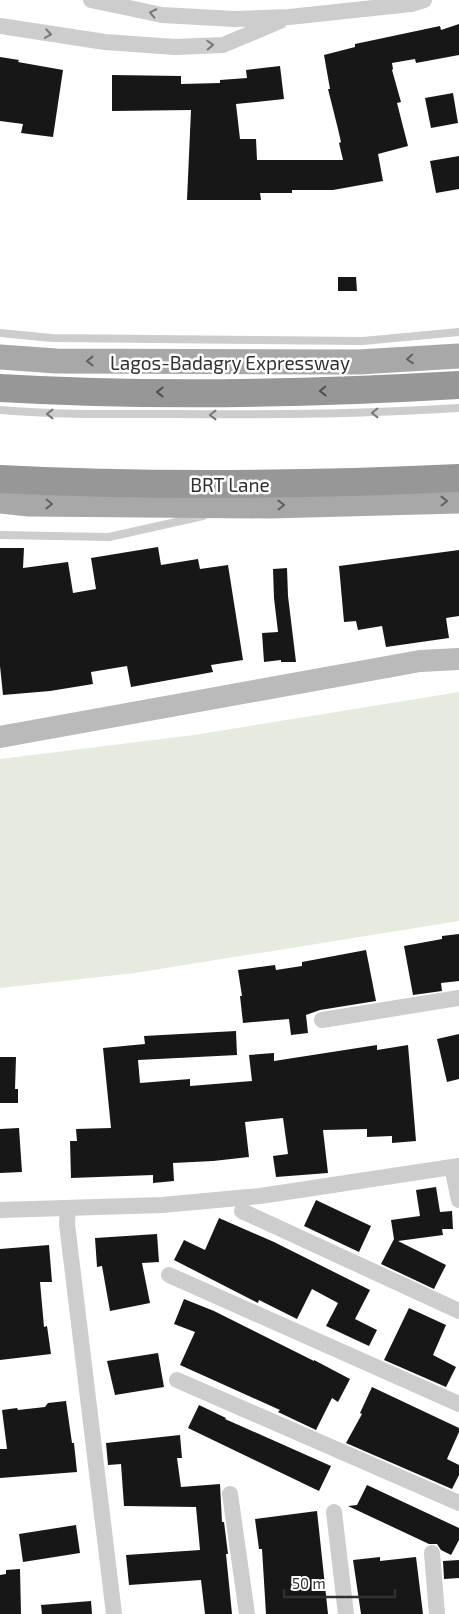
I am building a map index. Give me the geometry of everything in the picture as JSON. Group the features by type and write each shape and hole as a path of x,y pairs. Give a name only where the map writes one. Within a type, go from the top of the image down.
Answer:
{"highway":[{"name":"Lagos-Badagry Expressway","path":"0,388 62,391 356,391 459,385"},
{"path":"0,478 66,483 212,485 380,482 459,477"}],"main road":[{"name":"Lagos-Badagry Expressway","path":"0,357 56,361 359,362 459,356"},
{"path":"0,501 28,504 251,506 459,501"},
{"path":"0,737 420,661 459,659"}],"street":[{"path":"91,0 162,15 235,18 289,17 411,4 424,0"},
{"path":"0,26 105,42 175,46 223,45 289,17"},
{"path":"322,1020 459,998"},
{"path":"0,1210 162,1205 260,1196 456,1167 459,1200"},
{"path":"68,1208 67,1224 114,1614"},
{"path":"242,1211 459,1311"},
{"path":"169,1275 459,1404"},
{"path":"177,1380 459,1502"},
{"path":"230,1494 247,1614"},
{"path":"334,1512 346,1614"},
{"path":"432,1553 437,1614"}],"lane":[{"path":"0,333 52,338 363,341 459,332"},
{"path":"0,410 42,414 218,415 388,413 459,408"},
{"path":"0,535 109,537 251,506"}],"shaded area":[{"path":"459,692 459,921 135,973 0,988 0,759 194,735"}],"building":[{"path":"459,24 459,55 416,63 415,59 392,63 392,70 401,102 397,103 408,146 378,154 383,181 333,190 292,190 292,193 260,193 261,200 187,200 191,110 112,111 112,75 181,76 181,84 220,83 220,80 247,78 246,70 280,66 284,99 236,104 240,139 256,139 257,160 343,160 339,143 341,142 328,89 330,89 324,55 355,47 355,44 440,26 441,30"},
{"path":"0,57 63,70 53,137 21,133 23,124 0,121"},
{"path":"453,93 458,123 431,128 425,98"},
{"path":"459,156 459,189 436,193 430,161"},
{"path":"338,277 356,277 357,291 338,291"},
{"path":"158,547 161,565 198,559 200,569 228,565 243,660 211,665 213,672 131,687 127,666 91,672 93,684 50,691 3,695 0,666 0,548 24,548 23,568 68,562 73,593 96,589 91,558"},
{"path":"459,550 459,616 446,618 449,638 386,647 382,626 358,630 356,621 344,622 339,566"},
{"path":"287,568 288,596 296,662 281,662 281,660 264,662 262,633 278,632 273,569"},
{"path":"459,934 459,981 441,983 442,991 413,995 404,946 442,939 442,936"},
{"path":"366,950 376,1001 320,1010 306,1015 308,1033 291,1035 289,1019 243,1023 240,996 242,996 238,970 275,965 276,970 302,966 302,962"},
{"path":"236,1031 237,1055 138,1060 140,1083 190,1079 190,1086 252,1081 249,1055 274,1053 274,1061 377,1045 377,1050 408,1045 416,1141 392,1143 392,1136 367,1137 367,1129 323,1130 328,1173 276,1177 273,1156 288,1154 283,1118 245,1122 249,1157 173,1163 174,1181 153,1183 153,1175 71,1178 70,1141 77,1141 76,1129 111,1128 103,1048 145,1044 144,1036"},
{"path":"459,1034 459,1079 447,1082 437,1039"},
{"path":"0,1057 16,1057 15,1089 18,1089 18,1103 0,1103"},
{"path":"19,1128 22,1172 0,1173 0,1129"},
{"path":"436,1187 440,1212 452,1211 453,1229 442,1229 443,1235 398,1241 446,1265 434,1289 381,1264 394,1239 391,1220 420,1216 416,1190"},
{"path":"316,1200 371,1226 359,1252 304,1226"},
{"path":"219,1218 274,1242 370,1290 355,1319 377,1330 369,1346 326,1326 338,1303 312,1289 297,1319 259,1300 258,1303 174,1260 184,1240 205,1250"},
{"path":"157,1234 159,1262 142,1263 150,1303 110,1311 102,1266 97,1267 95,1238"},
{"path":"49,1245 52,1282 40,1282 44,1327 47,1326 51,1354 0,1360 0,1249"},
{"path":"184,1299 214,1311 350,1379 338,1402 332,1398 316,1430 278,1412 280,1410 180,1365 195,1332 174,1324"},
{"path":"409,1308 446,1325 433,1355 456,1367 446,1387 384,1360"},
{"path":"158,1353 164,1387 115,1395 107,1361"},
{"path":"372,1387 459,1428 447,1459 459,1465 459,1475 452,1489 346,1443 362,1414 360,1413"},
{"path":"66,1401 77,1472 0,1478 0,1449 7,1449 2,1410 45,1407 48,1403"},
{"path":"199,1405 225,1419 331,1466 319,1491 188,1428"},
{"path":"180,1435 182,1458 177,1458 181,1487 220,1484 222,1522 224,1522 228,1554 226,1554 232,1614 205,1614 201,1580 129,1585 126,1555 200,1550 196,1507 124,1506 121,1464 108,1465 106,1443"},
{"path":"367,1485 459,1528 459,1540 451,1555 441,1550 437,1544 429,1544 348,1506 357,1505"},
{"path":"317,1511 328,1614 266,1614 262,1549 259,1549 255,1519"},
{"path":"76,1525 80,1553 23,1562 19,1534"},
{"path":"380,1557 380,1561 416,1557 423,1614 361,1614 353,1560"},
{"path":"459,1560 459,1578 444,1579 443,1561"},
{"path":"20,1569 21,1614 0,1614 0,1575 6,1574 6,1570"},
{"path":"91,1601 92,1614 42,1614 41,1605"}]}
